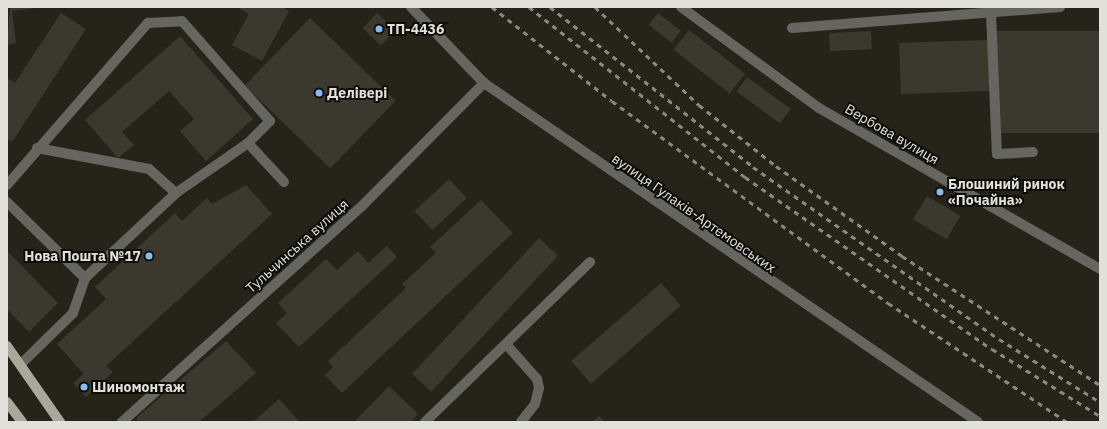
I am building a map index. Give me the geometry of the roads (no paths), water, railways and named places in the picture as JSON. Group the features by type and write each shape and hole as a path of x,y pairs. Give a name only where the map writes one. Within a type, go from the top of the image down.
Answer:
{"main road":[{"path":"7,346 22,363 60,422"},
{"path":"7,402 22,422"}],"street":[{"name":"вулиця Гулаків-Артемовських","path":"411,7 484,83 978,422"},
{"name":"Вербова вулиця","path":"681,7 819,108 1100,269"},
{"path":"792,28 1060,7"},
{"path":"991,13 997,154 1033,152"},
{"path":"7,185 148,23 182,21 270,121 248,143 176,193 85,278 73,313 22,363"},
{"name":"Тульчинська вулиця","path":"122,422 361,207 484,83"},
{"path":"248,143 284,182"},
{"path":"38,148 149,169 176,193"},
{"path":"7,202 85,278"},
{"path":"425,422 590,262"},
{"path":"506,344 537,379 539,388 535,404 520,422"}],"railway":[{"path":"492,7 612,101 888,303 1067,422"},
{"path":"529,7 745,177 992,349 1100,416"},
{"path":"550,7 753,167 999,339 1100,402"},
{"path":"595,7 699,105 776,166 902,256 1100,385"}],"place":[{"name":"ТП-4436","path":"379,29"},
{"name":"Делівері","path":"319,93"},
{"name":"Блошиний ринок «Почайна»","path":"940,192"},
{"name":"Нова Пошта №17","path":"149,256"},
{"name":"Шиномонтаж","path":"84,387"}]}
